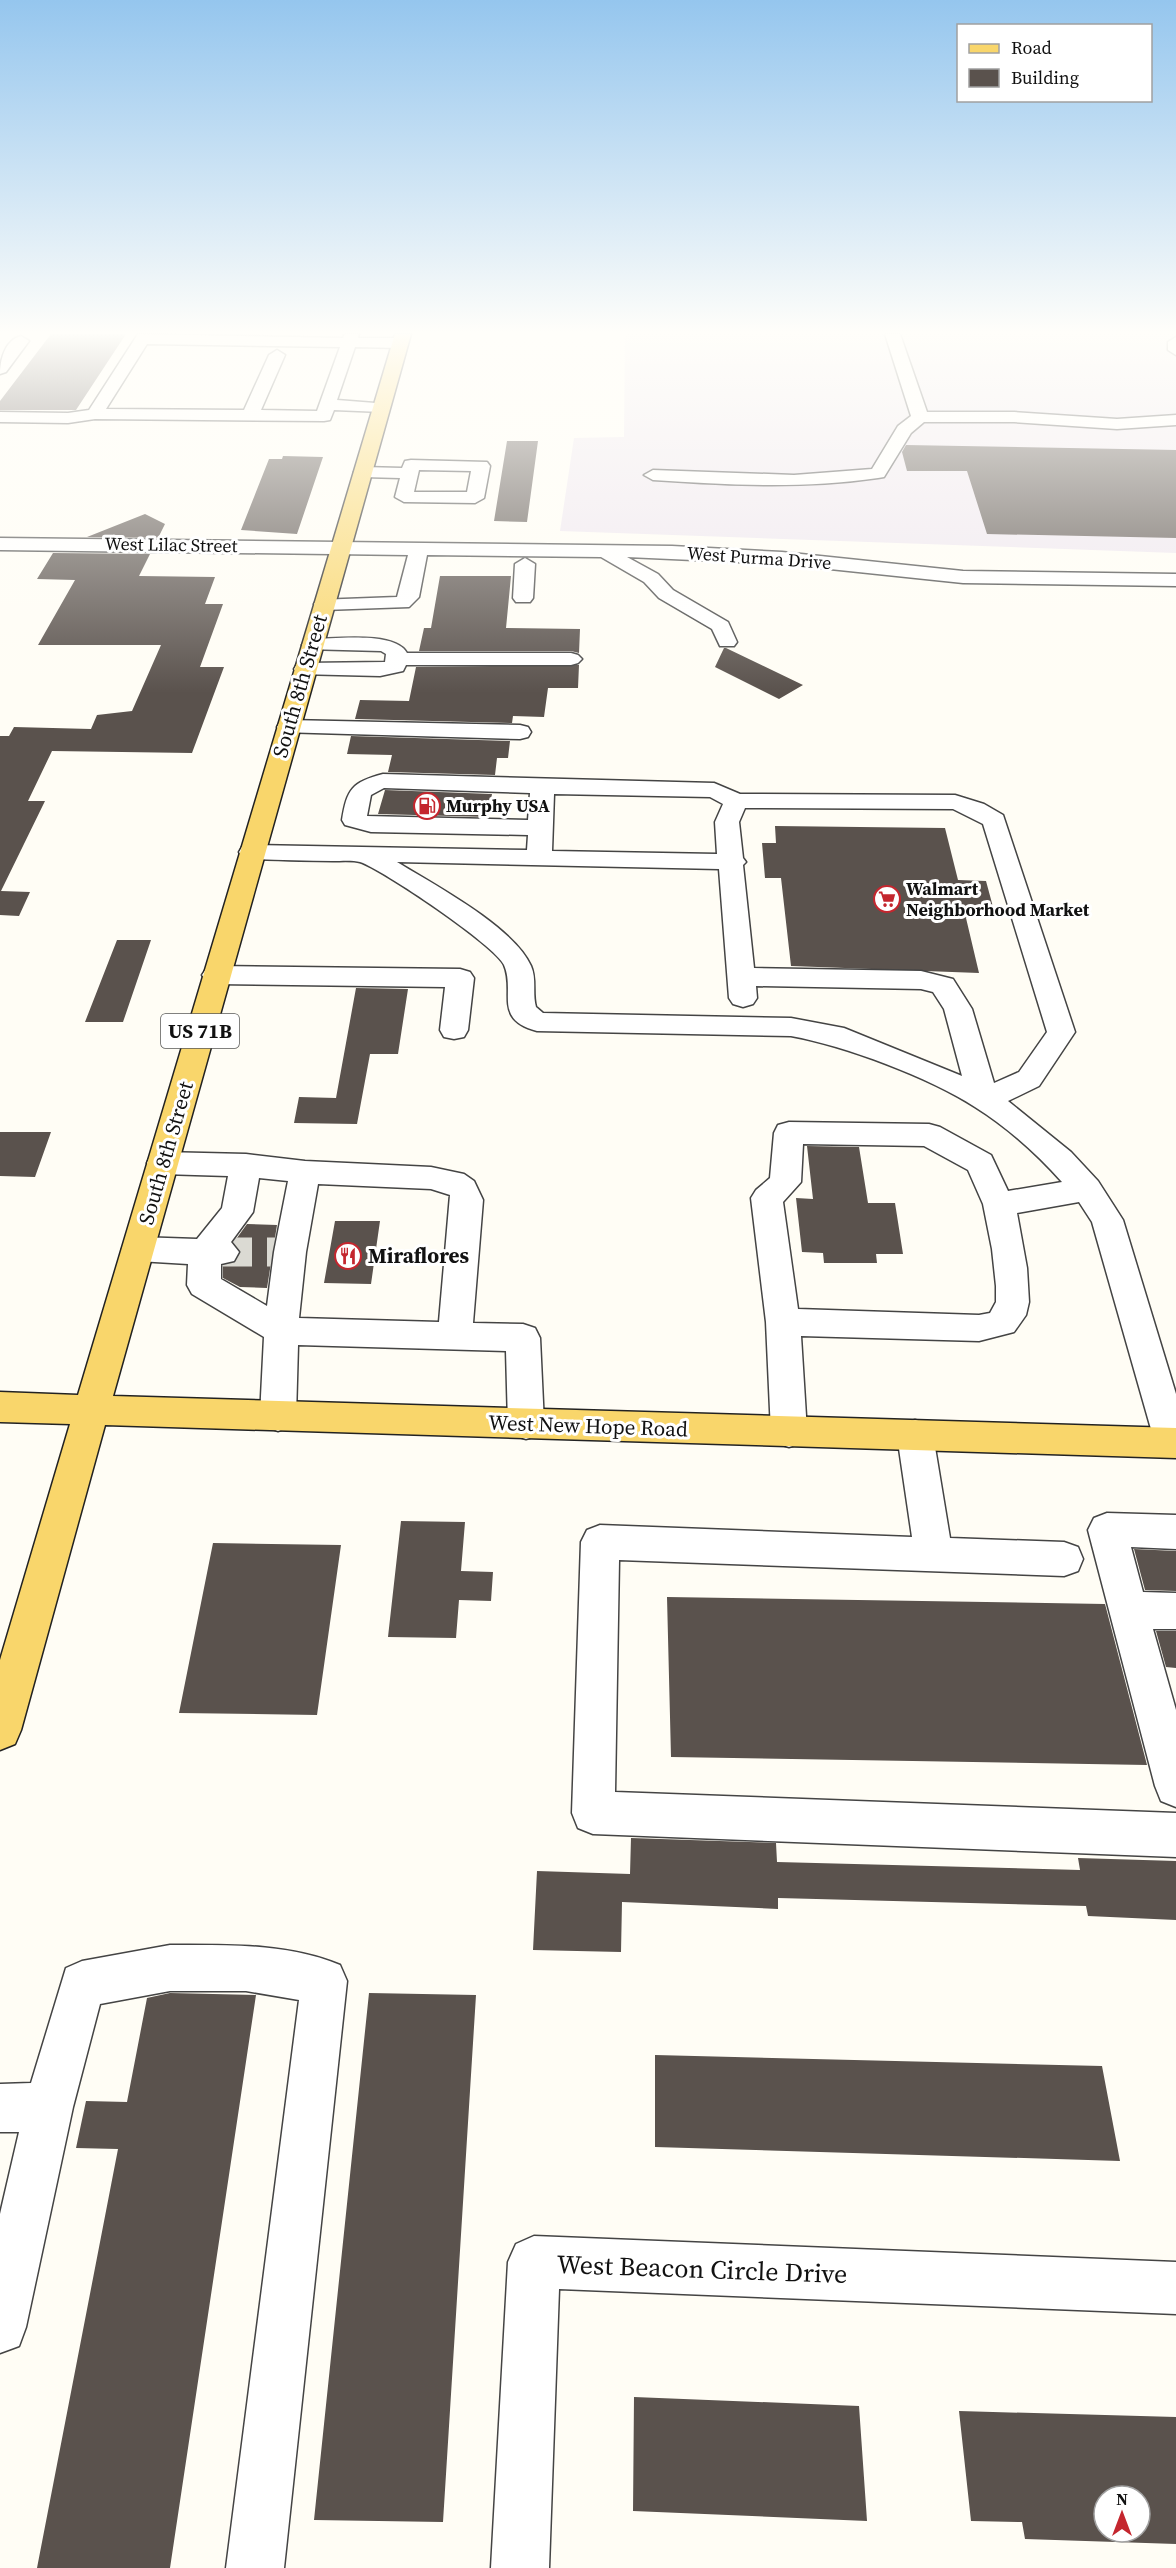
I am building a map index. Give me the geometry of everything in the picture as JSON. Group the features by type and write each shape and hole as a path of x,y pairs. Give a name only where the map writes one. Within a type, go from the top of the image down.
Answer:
{"main road":[{"name":"South 8th Street","path":"0,1730 8,1674 92,1411 251,852 368,454"},
{"name":"West New Hope Road","path":"0,1407 1174,1443"}],"street":[{"path":"653,476 744,480 837,480 878,473 890,454"},
{"path":"363,472 410,473"},
{"name":"West Lilac Street","path":"0,544 341,547"},
{"path":"324,604 402,603 409,597 418,556 341,547"},
{"path":"608,551 609,555 651,578 666,594 721,626 727,642"},
{"name":"West Purma Drive","path":"418,556 526,557 608,551 782,558 963,577 1176,580"},
{"path":"524,597 526,557"},
{"path":"309,657 388,669 394,666 396,659 571,659"},
{"path":"288,727 520,732"},
{"path":"541,828 371,825 354,820 358,793 366,786 383,782 714,790 736,801 955,802 976,809 994,820 1043,970 1060,1032 1029,1079 985,1099"},
{"path":"539,858 542,787"},
{"path":"736,801 727,822 733,862 744,1025"},
{"path":"404,854 409,825"},
{"path":"251,852 733,862"},
{"path":"363,853 490,935 513,957 522,975 519,1003 524,1015 537,1022 790,1027 834,1035 933,1074 985,1099 1024,1128 1088,1189 1107,1220 1174,1443"},
{"path":"216,975 460,978 454,1030"},
{"path":"741,977 921,980 943,985 958,1009 969,1054 985,1099"},
{"path":"783,1322 979,1328 1002,1323 1012,1312 1014,1291 999,1204 980,1163 929,1135 789,1133 785,1182 767,1198 783,1322 789,1432"},
{"path":"162,1163 246,1165 305,1172 431,1178 453,1182 463,1189 466,1200 456,1334"},
{"path":"246,1165 237,1212 214,1252 204,1285 281,1331 456,1334 524,1338 526,1424"},
{"path":"278,1416 284,1252 305,1172"},
{"path":"999,1204 1088,1189"},
{"path":"138,1250 214,1252"},
{"path":"915,1435 934,1556"},
{"path":"1176,1532 1107,1530 1176,1786"},
{"path":"1064,1558 934,1556 600,1542 593,1813 1176,1835"},
{"path":"1129,1610 1176,1611"},
{"path":"0,2327 49,2108 82,1984 170,1968 246,1968 324,1982 255,2568"},
{"path":"0,2108 49,2108"},
{"name":"West Beacon Circle Drive","path":"520,2568 534,2262 1176,2288"}],"shaded area":[{"path":"572,454 1176,454 1176,553 560,531"}],"building":[{"path":"505,454 536,454 527,522 494,521"},
{"path":"902,454 1176,454 1176,538 987,534 967,471 907,471"},
{"path":"283,456 323,457 297,534 241,530 269,459 282,459"},
{"path":"145,514 165,524 158,538 87,537"},
{"path":"53,553 150,554 139,576 215,577 205,604 223,604 200,667 224,667 192,753 52,751 28,801 45,801 1,891 30,892 19,916 0,915 0,736 9,736 14,727 91,729 97,715 132,711 161,645 38,645 75,580 37,579"},
{"path":"440,576 511,576 506,628 580,629 579,653 571,651 419,651 424,628 431,628"},
{"path":"724,648 803,685 779,699 715,667"},
{"path":"579,665 578,688 548,688 544,717 513,716 512,723 355,719 360,700 409,701 416,667"},
{"path":"351,736 510,741 508,758 497,758 495,775 388,772 392,755 347,754"},
{"path":"385,790 492,794 488,817 378,814"},
{"name":"Walmart Neighborhood Market","path":"775,826 945,828 958,880 986,881 996,918 966,918 979,973 791,966 781,878 765,878 762,843 776,843"},
{"path":"117,940 151,940 123,1022 85,1022"},
{"path":"356,988 408,989 398,1054 370,1054 357,1124 294,1123 299,1097 336,1098"},
{"path":"0,1132 51,1132 35,1177 0,1176"},
{"path":"807,1146 859,1147 868,1203 895,1203 903,1254 876,1254 877,1263 824,1263 823,1253 802,1252 796,1198 813,1199"},
{"path":"335,1221 380,1221 371,1284 324,1283"},
{"path":"247,1224 277,1225 267,1288 240,1287 223,1278 223,1266 235,1263 241,1253 234,1242"},
{"path":"401,1521 465,1522 461,1571 493,1572 491,1601 459,1600 456,1638 388,1637"},
{"path":"213,1543 341,1545 317,1715 179,1713"},
{"path":"1134,1549 1176,1551 1176,1591 1145,1590"},
{"path":"667,1597 1105,1604 1147,1765 671,1757"},
{"path":"1156,1631 1176,1631 1176,1668 1166,1667"},
{"path":"631,1838 776,1843 777,1862 1080,1870 1078,1858 1176,1861 1176,1920 1088,1916 1086,1906 778,1898 778,1909 622,1902 621,1952 533,1950 537,1871 630,1874"},
{"path":"170,1993 256,1995 170,2568 37,2568 118,2149 76,2148 86,2101 127,2102 147,1998"},
{"path":"369,1993 476,1995 443,2522 314,2520"},
{"path":"655,2055 1102,2066 1120,2161 655,2147"},
{"path":"634,2397 859,2406 867,2521 633,2511"},
{"path":"959,2411 1176,2417 1176,2544 1152,2543 1152,2484 1092,2484 1092,2541 1025,2539 1022,2522 971,2521"}],"tunnel":[{"path":"223,1252 278,1252"}],"place":[{"name":"Murphy USA","path":"427,806"},
{"name":"Walmart Neighborhood Market","path":"887,899"},
{"name":"Miraflores","path":"348,1256"}]}
